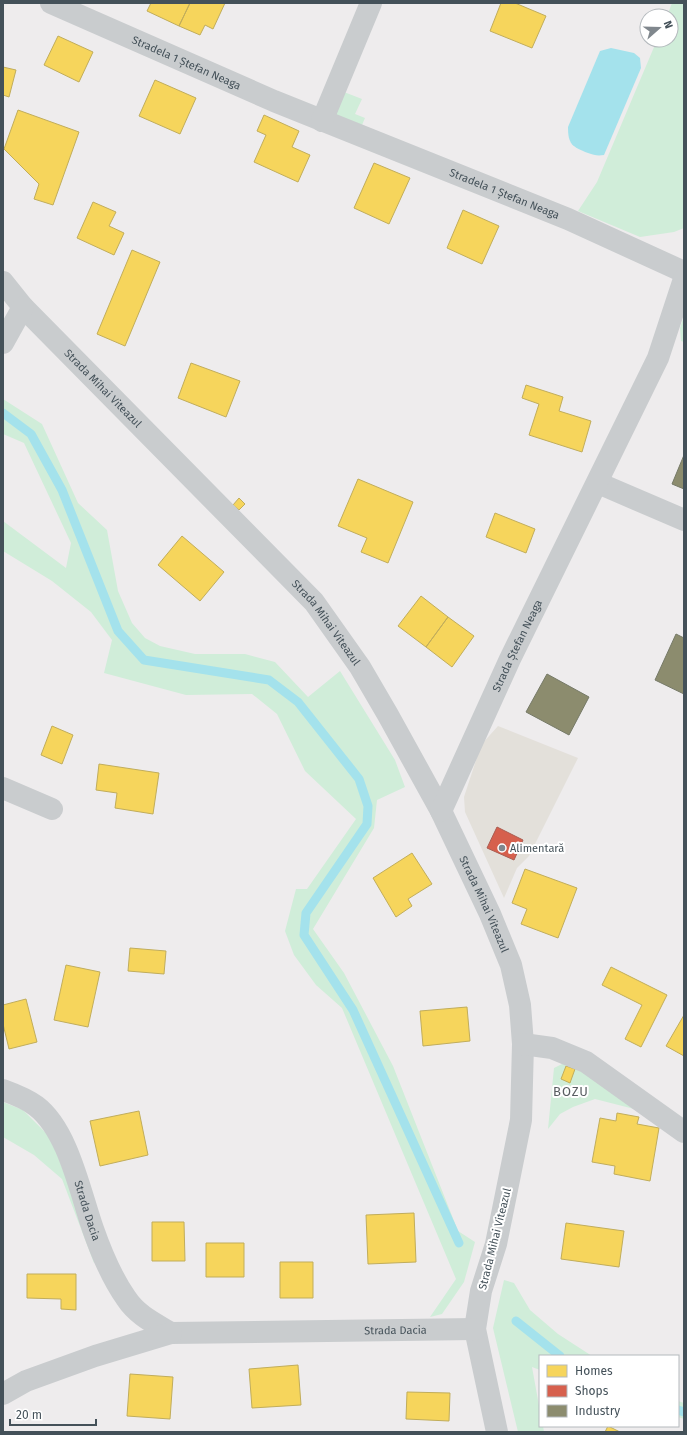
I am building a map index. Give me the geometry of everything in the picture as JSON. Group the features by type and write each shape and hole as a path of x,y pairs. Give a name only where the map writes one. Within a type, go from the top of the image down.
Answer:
{"street":[{"name":"Stradela 1 Ștefan Neaga","path":"51,3 322,121 568,219 684,272"},
{"path":"322,121 371,3"},
{"name":"Strada Ștefan Neaga","path":"441,812 510,659 598,483 658,358 684,279"},
{"name":"Strada Mihai Viteazul","path":"3,282 23,307 314,602 360,667 441,812 490,914 511,965 520,1004 523,1044 521,1120 496,1244 481,1291 474,1329 497,1432"},
{"path":"3,342 23,307"},
{"path":"598,483 684,520"},
{"path":"3,788 52,810"},
{"path":"523,1044 552,1048 586,1062 684,1132"},
{"name":"Strada Dacia","path":"3,1090 36,1106 57,1130 69,1156 94,1231 115,1279 126,1299 146,1319 171,1333"},
{"name":"Strada Dacia","path":"3,1394 26,1380 95,1356 171,1333 474,1329"}],"shaded area":[{"path":"498,726 578,758 529,856 517,868 504,898 465,812 464,797 481,745"}],"green space":[{"path":"672,3 684,3 684,228 674,232 640,237 578,211 597,182 654,48 679,48 679,8 670,8"},
{"path":"344,92 362,99 355,114 365,118 362,125 335,115"},
{"path":"684,316 684,342 681,341 680,328"},
{"path":"3,399 42,424 78,503 107,530 118,591 132,623 145,638 160,646 195,654 245,654 275,662 308,697 340,671 395,760 405,787 377,800 374,828 313,929 344,973 393,1066 458,1231 475,1242 464,1282 442,1314 430,1317 456,1279 342,1008 316,985 294,955 285,931 296,889 307,889 356,819 305,771 277,714 252,694 186,695 104,673 112,640 91,612 52,581 3,551 3,521 66,568 71,543 24,443 3,434"},
{"path":"564,1063 573,1066 642,1111 595,1099 573,1107 560,1114 548,1129 554,1068"},
{"path":"3,1102 23,1110 51,1138 97,1259 94,1263 62,1179 34,1155 3,1137"},
{"path":"504,1280 514,1283 530,1310 558,1334 590,1355 539,1355 539,1370 532,1367 539,1406 539,1427 543,1427 544,1432 518,1432 493,1328"},
{"path":"679,1401 684,1403 684,1419 679,1417"}],"water":[{"path":"611,48 634,53 640,58 641,68 604,155 590,154 572,144 569,137 568,127 600,51"}],"building: Homes":[{"path":"151,3 190,3 179,26 147,11"},
{"path":"190,3 225,3 213,29 205,25 200,35 179,26"},
{"path":"501,3 515,3 546,16 532,48 490,31"},
{"path":"58,36 93,52 79,82 44,65"},
{"path":"3,67 16,70 9,97 3,95"},
{"path":"155,80 196,98 180,134 139,116"},
{"path":"18,110 79,132 53,205 34,199 39,184 4,149"},
{"path":"264,115 299,131 292,147 310,155 298,182 254,162 266,135 257,131"},
{"path":"374,163 410,178 389,224 354,208"},
{"path":"93,202 116,212 109,226 124,233 114,255 77,238"},
{"path":"463,210 499,226 482,264 447,248"},
{"path":"132,250 160,262 125,346 97,334"},
{"path":"191,363 240,381 226,417 178,398"},
{"path":"526,385 563,397 559,411 591,421 582,452 529,435 539,404 522,398"},
{"path":"358,479 413,502 388,563 361,552 367,538 338,526"},
{"path":"239,498 245,504 239,510 233,505"},
{"path":"495,513 535,529 526,553 486,537"},
{"path":"182,536 224,572 200,601 158,565"},
{"path":"421,596 448,617 426,647 398,626"},
{"path":"448,617 474,636 452,667 426,647"},
{"path":"52,726 73,735 62,764 41,755"},
{"path":"99,764 159,773 153,814 115,808 117,793 96,790"},
{"path":"412,853 432,884 408,899 412,906 396,917 373,878"},
{"path":"525,869 577,888 558,938 521,924 527,909 512,903"},
{"path":"130,948 166,951 164,974 128,971"},
{"path":"66,965 100,972 88,1027 54,1020"},
{"path":"611,967 667,995 641,1047 625,1039 642,1005 602,985"},
{"path":"26,999 37,1042 9,1049 3,1024 3,1005"},
{"path":"467,1007 470,1041 423,1046 420,1011"},
{"path":"684,1015 684,1056 666,1046"},
{"path":"566,1066 575,1069 570,1083 561,1079"},
{"path":"139,1111 148,1155 100,1166 90,1121"},
{"path":"617,1113 639,1117 637,1124 659,1128 650,1181 614,1174 615,1166 592,1162 600,1118 616,1121"},
{"path":"414,1213 416,1262 368,1264 366,1215"},
{"path":"152,1222 184,1222 185,1261 152,1261"},
{"path":"566,1223 624,1231 619,1267 561,1259"},
{"path":"206,1243 244,1243 244,1277 206,1277"},
{"path":"280,1262 313,1262 313,1298 280,1298"},
{"path":"27,1274 76,1274 76,1310 61,1309 61,1299 27,1298"},
{"path":"298,1365 301,1405 252,1408 249,1369"},
{"path":"130,1374 173,1377 170,1419 127,1416"},
{"path":"407,1392 450,1393 449,1421 406,1419"},
{"path":"608,1427 610,1427 620,1432 605,1432"}],"building: Shops":[{"path":"497,827 523,840 514,860 487,848"}],"building: Industry":[{"path":"684,455 684,489 672,484"},
{"path":"676,634 684,638 684,694 655,680"},
{"path":"547,674 589,697 569,735 526,712"}],"waterway":[{"path":"3,413 31,434 62,490 118,631 144,660 269,680 298,702 359,779 368,806 367,824 306,913 304,935 353,1010 459,1243"},
{"path":"516,1321 559,1355"},
{"path":"679,1410 684,1412"}],"place":[{"name":"Alimentară","path":"502,848"}],"district":[{"name":"BOZU","path":"571,1091"}]}
